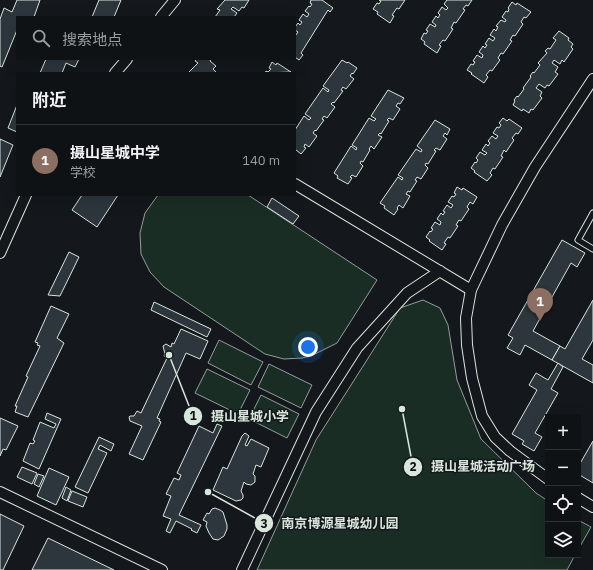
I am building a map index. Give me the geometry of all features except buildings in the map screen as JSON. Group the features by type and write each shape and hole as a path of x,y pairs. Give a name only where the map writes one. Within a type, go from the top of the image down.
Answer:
{"street":[{"path":"162,16 175,0"},
{"path":"116,72 126,60"},
{"path":"545,477 510,451 495,436 482,416 472,378 467,344 466,318 471,290 502,225 524,186 593,79"},
{"path":"296,185 471,290"},
{"path":"0,253 26,196"},
{"path":"242,570 316,412 357,348 407,293 440,271"},
{"path":"0,492 162,570"},
{"path":"581,500 593,507"}],"lane":[{"path":"593,213 578,240 593,249"}],"green space":[{"path":"157,196 250,196 377,280 337,343 311,356 302,358 284,359 265,354 164,287 150,272 141,254 140,233 145,213"},
{"path":"423,300 440,308 448,325 457,380 481,439 536,493 545,499 545,558 573,558 567,570 257,570 316,440 400,308"},
{"path":"219,340 263,362 251,385 208,363"},
{"path":"269,364 312,385 301,408 258,387"},
{"path":"207,369 250,390 238,414 195,393"},
{"path":"261,395 299,414 287,438 249,419"},
{"path":"581,522 591,527 581,545"}],"place":[{"name":"摄山星城中学","path":"540,321"},
{"name":"摄山星城小学","path":"169,355"},
{"name":"摄山星城活动广场","path":"402,409"},
{"name":"南京博源星城幼儿园","path":"208,492"}]}
